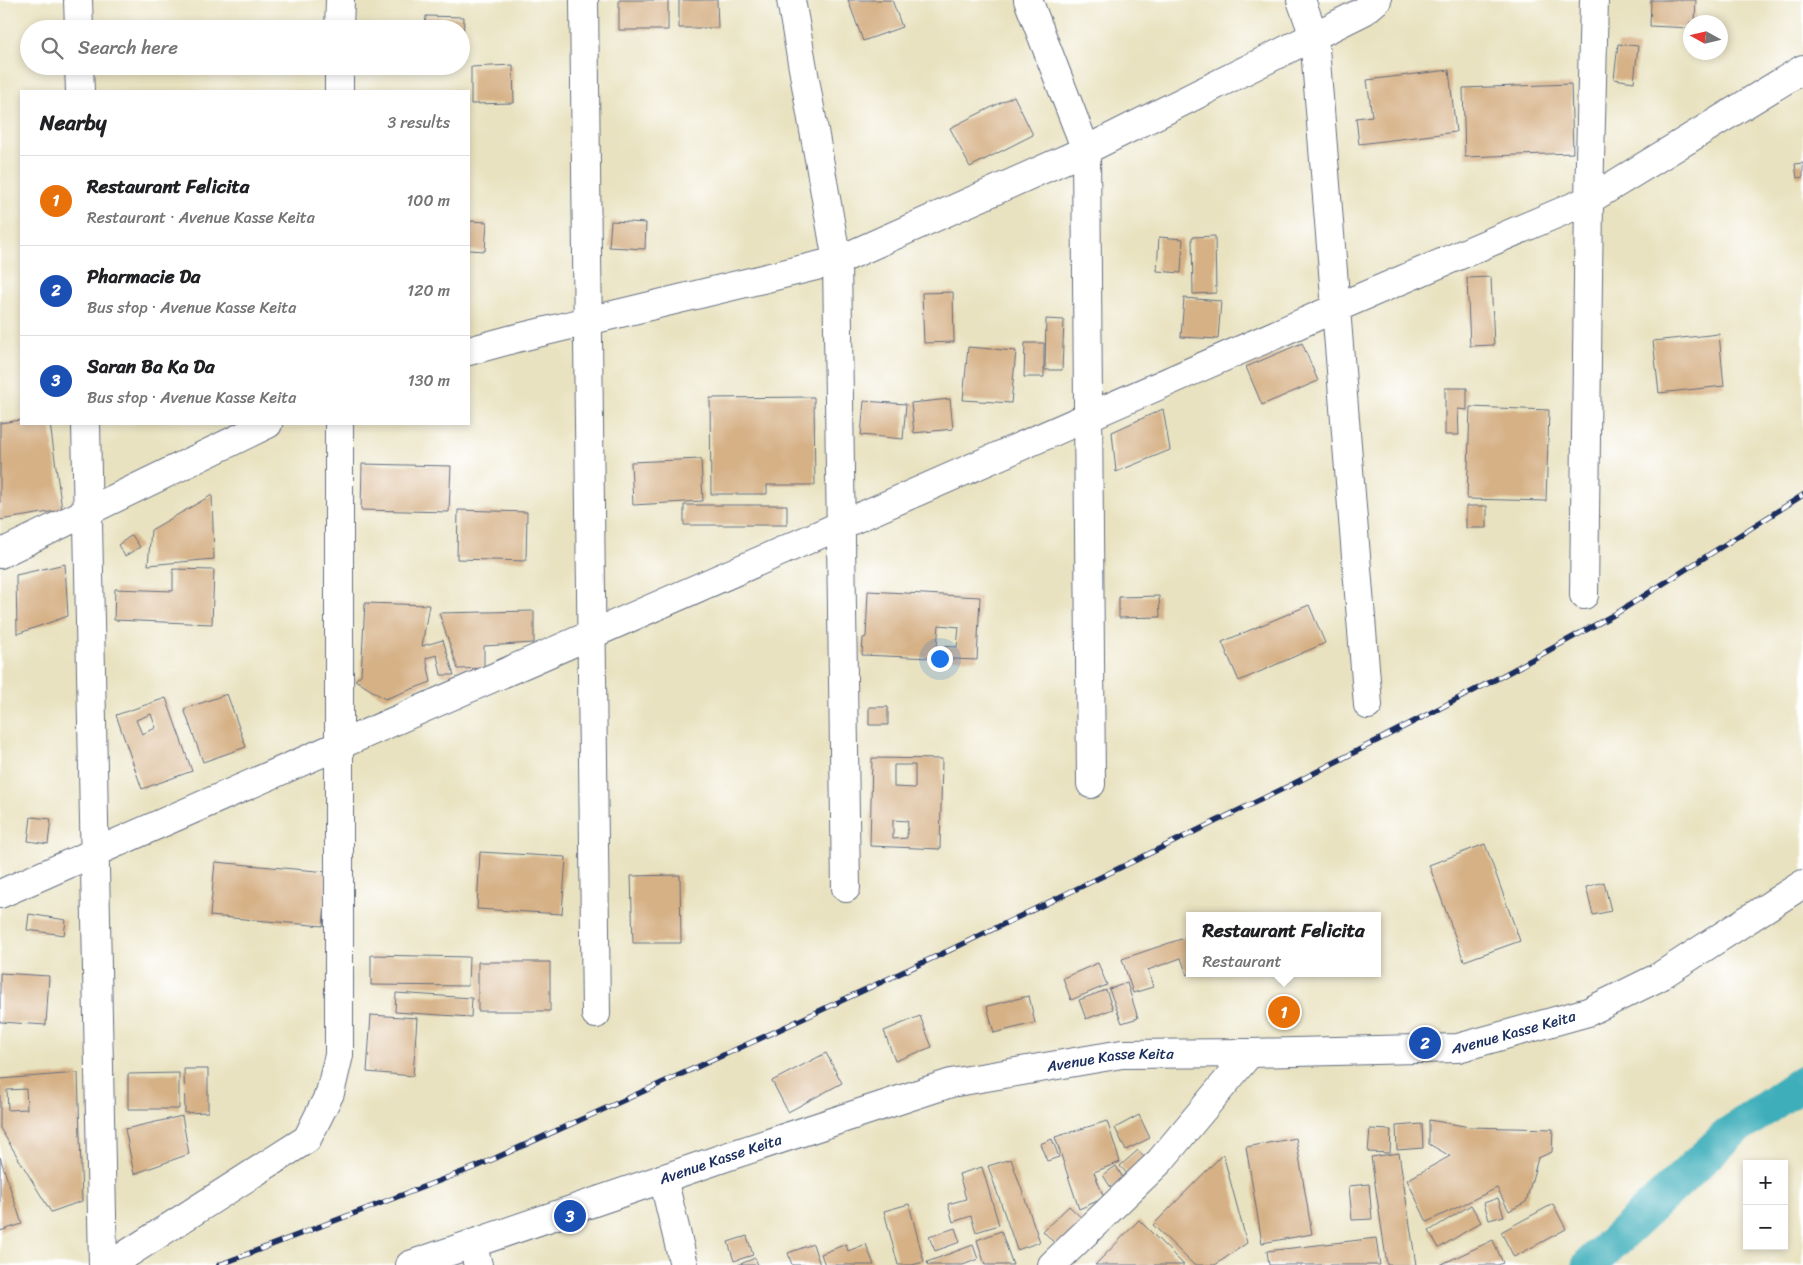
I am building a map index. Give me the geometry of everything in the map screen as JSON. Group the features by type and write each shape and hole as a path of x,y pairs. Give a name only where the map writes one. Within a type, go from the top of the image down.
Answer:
{"street":[{"path":"78,0 78,20"},
{"path":"340,0 340,20"},
{"path":"584,0 596,1014"},
{"path":"791,0 838,261 846,888"},
{"path":"1028,0 1086,150 1091,784"},
{"path":"1301,0 1314,36 1368,705"},
{"path":"470,352 513,338 838,261 1086,150 1364,11 1377,0"},
{"path":"1584,595 1589,200 1594,0"},
{"path":"0,894 1336,308 1589,200 1803,69"},
{"path":"79,75 80,90"},
{"path":"339,75 339,90"},
{"path":"86,425 103,1265"},
{"path":"0,554 266,425"},
{"path":"110,1265 307,1139 330,1093 339,1054 339,425"},
{"name":"Avenue Kasse Keita","path":"410,1265 475,1255 663,1178 951,1083 1122,1054 1458,1048 1588,1012 1657,978 1803,884"},
{"path":"1052,1265 1160,1161 1250,1053"},
{"path":"663,1178 684,1265"}],"building":[{"path":"619,0 668,0 668,30 619,30"},
{"path":"679,0 717,0 718,28 679,28"},
{"path":"848,0 892,0 902,27 863,41"},
{"path":"1651,0 1696,0 1695,15 1683,15 1683,28 1650,26"},
{"path":"426,16 464,17 464,20 426,20"},
{"path":"1618,44 1638,46 1634,82 1614,79"},
{"path":"513,65 514,103 471,104 471,67"},
{"path":"1449,70 1456,132 1359,144 1356,118 1372,116 1367,80"},
{"path":"1571,84 1573,153 1465,157 1463,88"},
{"path":"1014,96 1033,135 970,167 950,128"},
{"path":"1803,163 1803,177 1797,178 1795,164"},
{"path":"470,221 487,222 485,251 470,250"},
{"path":"611,221 646,223 645,249 609,247"},
{"path":"1215,236 1216,293 1193,294 1192,237"},
{"path":"1159,237 1183,239 1181,273 1157,271"},
{"path":"1491,277 1494,345 1470,346 1467,278"},
{"path":"953,292 954,342 924,343 922,293"},
{"path":"1184,298 1221,301 1218,339 1181,337"},
{"path":"1046,319 1064,320 1062,370 1045,370"},
{"path":"1719,334 1724,386 1659,393 1653,341"},
{"path":"1025,343 1044,343 1044,377 1024,377"},
{"path":"1302,343 1318,381 1262,405 1246,367"},
{"path":"968,347 1016,351 1011,403 963,400"},
{"path":"1445,388 1467,388 1467,410 1458,409 1459,435 1445,435"},
{"path":"814,397 815,485 767,485 767,494 711,494 710,398"},
{"path":"950,399 953,429 914,433 911,403"},
{"path":"864,401 906,404 903,439 861,435"},
{"path":"1470,407 1549,410 1546,501 1467,499"},
{"path":"1163,409 1170,450 1116,472 1112,432"},
{"path":"20,420 20,425 50,425 62,510 0,520 0,423"},
{"path":"701,459 703,501 633,505 631,462"},
{"path":"362,464 451,466 449,512 361,510"},
{"path":"212,495 214,559 148,565 151,530"},
{"path":"684,505 787,505 787,525 684,525"},
{"path":"1466,506 1487,506 1487,528 1466,528"},
{"path":"458,510 527,512 526,561 457,559"},
{"path":"132,535 140,547 125,556 118,545"},
{"path":"65,564 68,616 17,634 16,575"},
{"path":"173,569 214,570 212,624 114,620 115,589 173,591"},
{"path":"868,591 980,597 977,660 862,655 863,638 866,637","holes":["939,625 959,627 957,647 937,646"]},
{"path":"1159,596 1160,617 1119,618 1119,597"},
{"path":"365,603 429,605 422,646 443,640 454,675 441,675 437,655 426,658 431,682 385,699 355,680 361,675"},
{"path":"1309,605 1325,643 1239,681 1222,642"},
{"path":"534,611 534,643 484,646 484,668 458,669 439,613"},
{"path":"227,694 246,747 203,762 184,709"},
{"path":"166,698 192,771 142,789 116,715","holes":["151,714 156,728 142,734 136,720"]},
{"path":"869,707 888,707 888,725 869,725"},
{"path":"872,758 942,759 940,849 870,846","holes":["894,765 915,765 915,788 894,787","893,820 908,821 907,838 893,839"]},
{"path":"31,817 51,819 48,844 28,841"},
{"path":"1485,844 1520,941 1464,961 1429,865"},
{"path":"480,852 566,857 562,914 477,909"},
{"path":"215,862 328,872 323,926 210,916"},
{"path":"680,875 681,943 633,943 631,876"},
{"path":"1604,882 1611,911 1593,915 1586,887"},
{"path":"29,914 66,920 64,935 27,930"},
{"path":"1186,937 1186,972 1181,958 1148,970 1153,987 1133,993 1122,959"},
{"path":"371,955 469,957 468,986 371,985"},
{"path":"478,962 550,962 550,1011 478,1011"},
{"path":"1098,963 1107,985 1071,1000 1063,978"},
{"path":"0,973 49,976 46,1025 0,1022"},
{"path":"1127,983 1138,1018 1122,1023 1109,989"},
{"path":"1106,990 1113,1009 1086,1019 1079,1000"},
{"path":"396,993 472,998 471,1017 395,1012"},
{"path":"1029,996 1035,1023 994,1033 987,1006"},
{"path":"371,1015 417,1018 413,1076 367,1072"},
{"path":"920,1016 932,1047 895,1061 884,1031"},
{"path":"826,1053 842,1083 788,1112 772,1081"},
{"path":"184,1069 208,1069 208,1112 185,1113"},
{"path":"78,1073 82,1201 51,1212 0,1128 0,1079","holes":["26,1089 27,1109 8,1110 7,1090"]},
{"path":"179,1073 179,1109 128,1109 128,1074"},
{"path":"1139,1115 1150,1138 1126,1150 1115,1128"},
{"path":"182,1116 189,1154 134,1174 125,1129"},
{"path":"1429,1120 1470,1127 1553,1129 1552,1152 1538,1158 1526,1202 1509,1211 1497,1188 1427,1222 1407,1180 1450,1156 1429,1144"},
{"path":"1107,1121 1120,1162 1094,1172 1104,1198 1079,1209 1055,1137"},
{"path":"1422,1124 1423,1148 1397,1150 1396,1126"},
{"path":"1370,1129 1391,1130 1390,1153 1368,1152"},
{"path":"1296,1138 1312,1234 1262,1243 1246,1147"},
{"path":"1052,1139 1059,1157 1047,1161 1040,1144"},
{"path":"1138,1150 1148,1162 1130,1177 1120,1166"},
{"path":"1399,1153 1416,1265 1387,1265 1371,1157"},
{"path":"1223,1154 1247,1243 1215,1265 1194,1265 1153,1225"},
{"path":"0,1157 22,1224 0,1231"},
{"path":"1011,1159 1040,1242 1017,1250 988,1166"},
{"path":"1116,1166 1126,1183 1113,1191 1103,1175"},
{"path":"982,1167 999,1225 976,1232 971,1216 953,1222 948,1204 966,1199 959,1174"},
{"path":"1369,1184 1372,1219 1352,1220 1349,1186"},
{"path":"1498,1198 1504,1216 1489,1220 1484,1203"},
{"path":"909,1204 924,1262 912,1265 898,1265 884,1211"},
{"path":"1553,1204 1566,1229 1514,1257 1501,1232"},
{"path":"1471,1205 1481,1222 1439,1248 1429,1231"},
{"path":"1069,1206 1085,1221 1058,1247 1043,1231"},
{"path":"1139,1220 1184,1265 1095,1265"},
{"path":"955,1228 960,1242 935,1251 929,1237"},
{"path":"1001,1231 1013,1265 985,1265 977,1240"},
{"path":"747,1236 753,1255 734,1261 728,1242"},
{"path":"1376,1238 1380,1265 1269,1265 1267,1251"},
{"path":"1493,1240 1503,1263 1498,1265 1440,1265"},
{"path":"813,1244 820,1265 792,1265 788,1253"},
{"path":"846,1244 848,1251 866,1244 874,1265 825,1265 821,1254"},
{"path":"973,1245 978,1259 963,1265 928,1265 927,1262"},
{"path":"755,1258 758,1265 738,1265"}],"waterway":[{"path":"1589,1265 1730,1133 1803,1082"}],"railway":[{"path":"219,1265 478,1166 950,950 1293,784 1502,676 1617,613 1803,495"}],"place":[{"name":"Restaurant Felicita","path":"1284,1012"},
{"name":"Pharmacie Da","path":"1425,1043"},
{"name":"Saran Ba Ka Da","path":"570,1216"}]}
